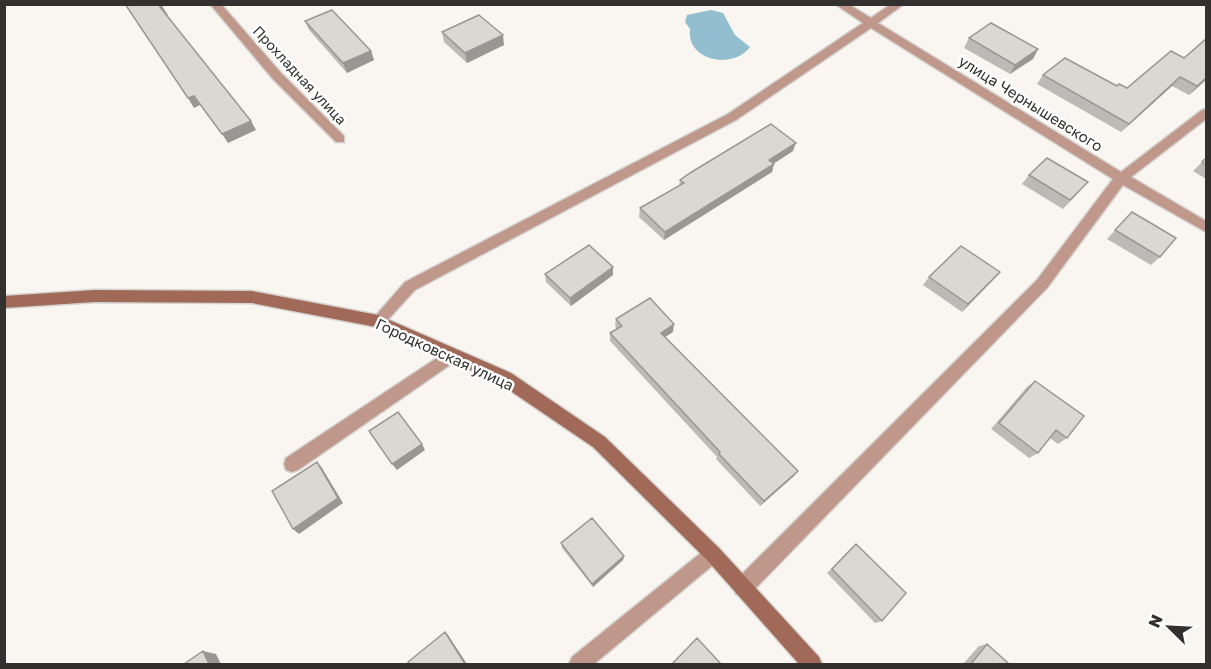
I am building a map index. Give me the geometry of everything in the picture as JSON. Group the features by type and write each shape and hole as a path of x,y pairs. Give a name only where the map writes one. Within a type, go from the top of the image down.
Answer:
{"main road":[{"name":"Городковская улица","path":"4,302 95,296 252,297 378,321 505,378 599,442 714,555 812,664"}],"street":[{"name":"Прохладная улица","path":"215,4 278,76 340,139"},
{"name":"улица Чернышевского","path":"840,4 1121,178 1206,227"},
{"path":"378,321 410,286 732,117 899,4"},
{"path":"743,587 1042,284 1121,178 1206,113"},
{"path":"292,464 452,355"},
{"path":"579,664 714,555"}],"water":[{"path":"711,10 723,13 735,35 750,47 742,54 722,60 712,59 695,49 690,29 685,22 687,15"}],"building":[{"path":"125,4 161,4 160,7 251,121 222,134 194,96 188,98"},
{"path":"332,10 371,51 343,63 305,21"},
{"path":"479,15 503,35 465,53 442,32"},
{"path":"991,23 1038,49 1015,65 969,38"},
{"path":"1206,39 1206,78 1197,86 1180,77 1129,124 1043,75 1065,58 1117,86 1119,84 1127,88 1171,51 1184,58"},
{"path":"771,124 796,143 769,160 774,164 665,232 640,208 684,183 680,180"},
{"path":"1047,158 1088,182 1070,200 1029,175"},
{"path":"1132,212 1176,238 1160,257 1115,230"},
{"path":"589,245 613,267 570,298 545,274"},
{"path":"961,246 1000,272 968,304 929,277"},
{"path":"650,298 674,324 661,333 798,471 764,501 610,333 622,326 616,319"},
{"path":"1035,381 1084,416 1067,438 1056,430 1038,453 999,423"},
{"path":"398,412 422,444 392,464 369,431"},
{"path":"317,462 338,498 293,529 272,491"},
{"path":"592,518 624,556 592,584 561,543"},
{"path":"856,544 906,593 882,621 832,569"},
{"path":"445,632 465,664 410,664 408,662"},
{"path":"697,638 721,664 672,664"},
{"path":"987,644 1009,664 971,664"},
{"path":"203,651 209,664 184,664"}]}
